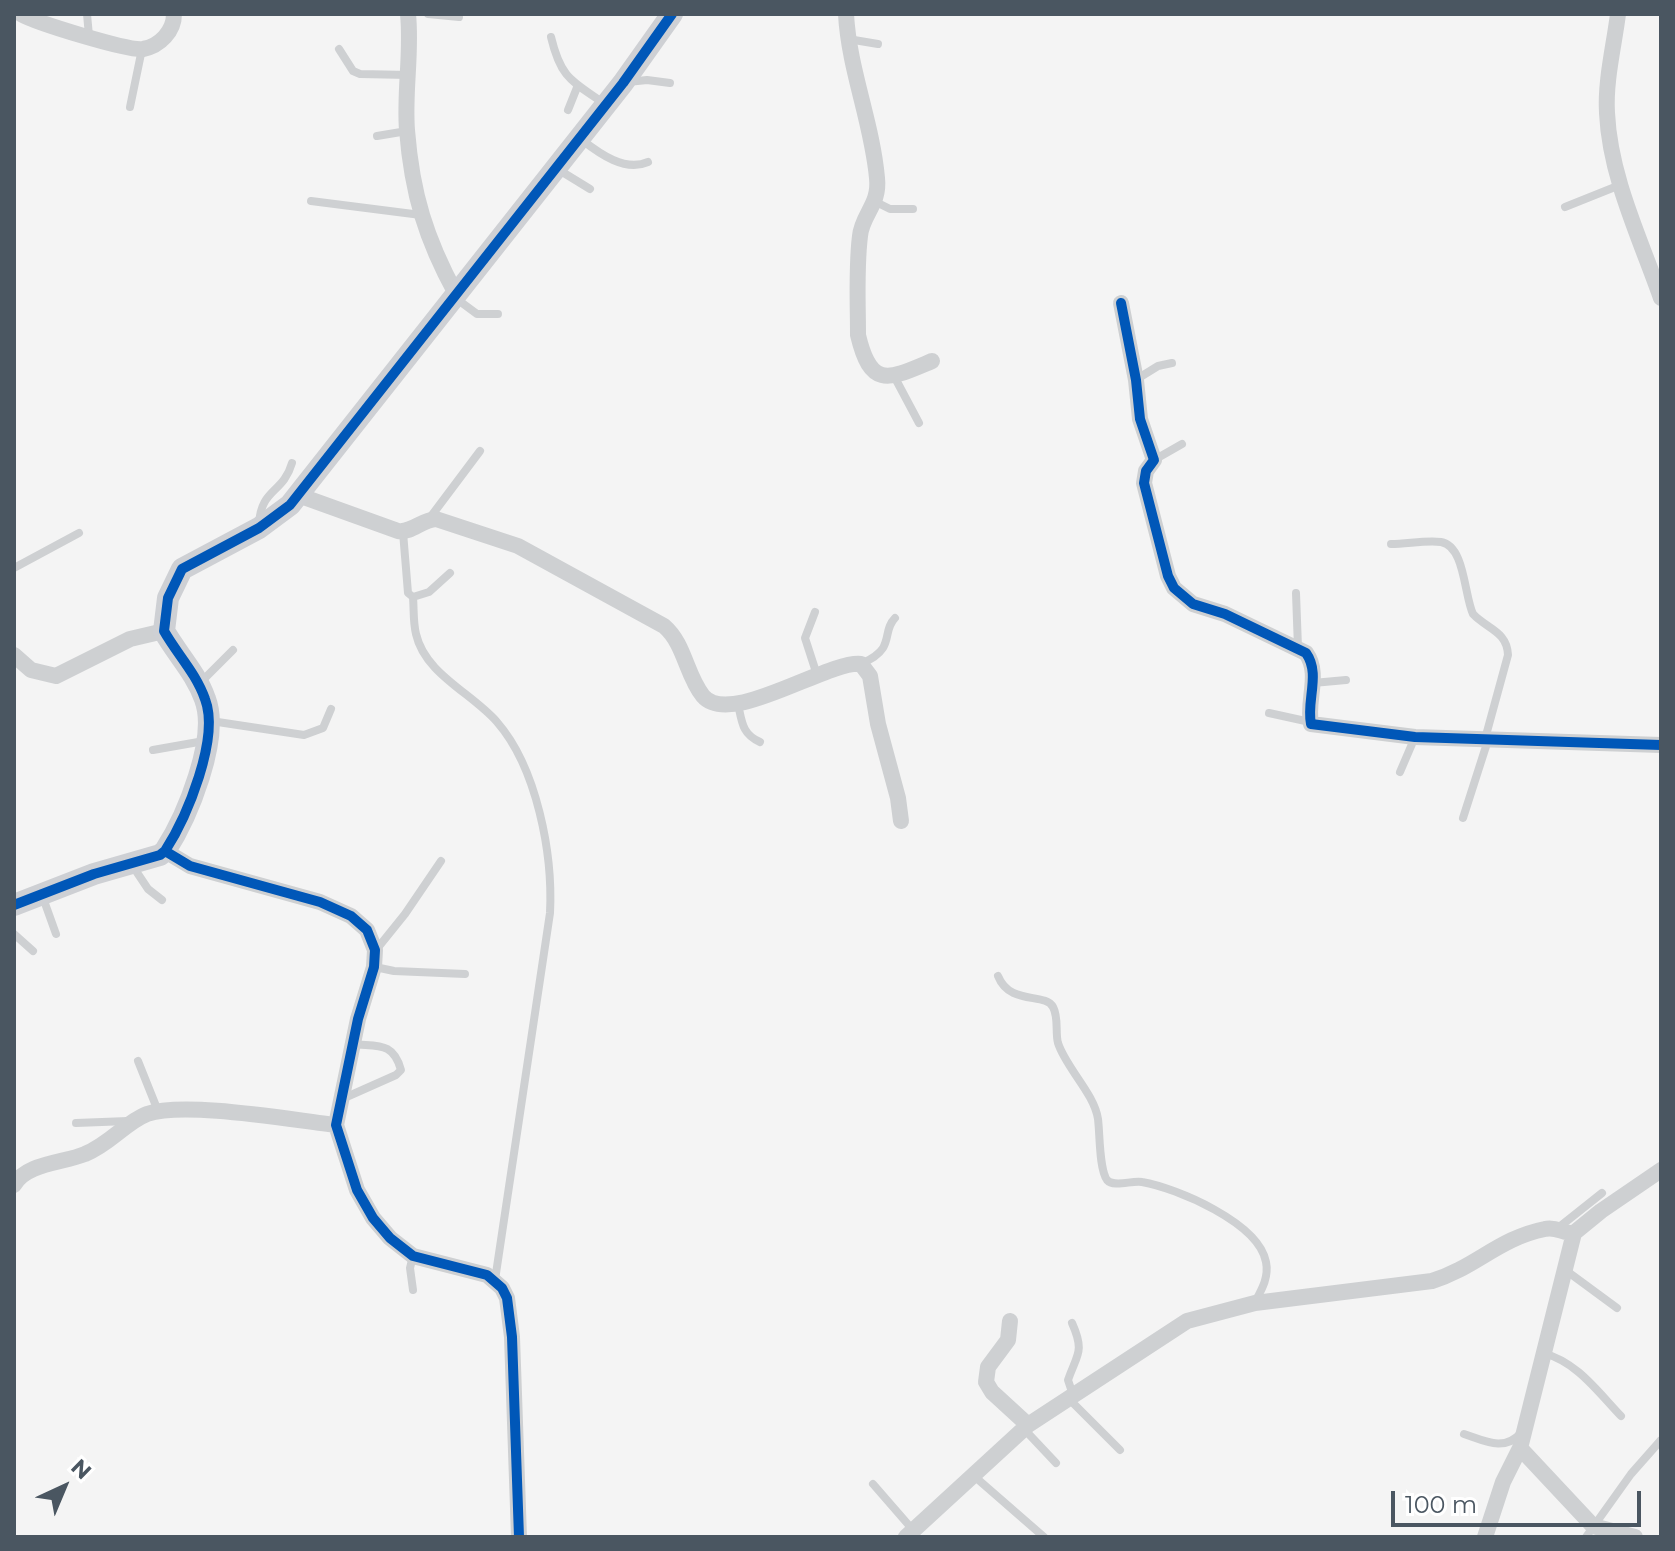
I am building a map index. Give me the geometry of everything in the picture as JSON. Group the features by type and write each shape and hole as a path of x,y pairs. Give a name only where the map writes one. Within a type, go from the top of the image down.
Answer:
{"street":[{"path":"21,14 38,23 142,49 160,41 169,32 174,24 174,14"},
{"path":"408,14 411,43 407,131 421,215 455,295"},
{"path":"14,905 165,851 196,783 209,731 206,701 199,685 188,663 164,631 168,598 182,569 259,528 279,515 298,495 623,83 672,14"},
{"path":"846,14 847,39 872,140 878,180 876,202 860,232 858,335 865,361 883,376 894,376 932,361"},
{"path":"1618,14 1606,110 1611,146 1620,185 1661,298"},
{"path":"1121,303 1140,419 1154,460 1146,471 1144,483 1168,576 1174,588 1193,604 1225,614 1298,648 1309,658 1313,683 1310,722 1315,726 1415,737 1661,745"},
{"path":"298,495 403,532 436,519 518,546 664,626 673,635 703,696 718,703 737,703 777,693 853,663 861,664 870,676 901,821"},
{"path":"14,657 31,670 56,676 130,639 164,631"},
{"path":"165,851 190,866 320,902 351,916 367,930 375,959 352,1044 336,1125 357,1190 373,1218 390,1238 413,1256 487,1275 495,1280 507,1298 512,1337 519,1537"},
{"path":"14,1185 30,1171 104,1145 132,1121 158,1111 203,1111 336,1125"},
{"path":"910,1534 1026,1427 1187,1321 1255,1303 1432,1281 1452,1275 1504,1242 1534,1231 1566,1231 1661,1170"},
{"path":"1485,1537 1526,1426 1563,1268 1566,1231"},
{"path":"1010,1321 1008,1340 988,1367 986,1382 1026,1427"},
{"path":"1520,1448 1590,1531 1635,1537"}],"lane":[{"path":"87,14 89,36"},
{"path":"428,14 459,17"},
{"path":"551,37 559,68 605,104"},
{"path":"847,39 878,44"},
{"path":"130,107 142,49"},
{"path":"339,49 353,71 360,74 409,75"},
{"path":"623,83 647,80 670,83"},
{"path":"568,110 578,85"},
{"path":"377,136 407,131"},
{"path":"578,137 604,156 631,166 648,162"},
{"path":"555,168 590,189"},
{"path":"1565,207 1620,185"},
{"path":"311,201 421,215"},
{"path":"876,202 890,209 913,209"},
{"path":"455,295 477,314 498,314"},
{"path":"1136,380 1158,366 1172,363"},
{"path":"894,376 919,423"},
{"path":"1154,460 1182,444"},
{"path":"428,520 480,451"},
{"path":"259,528 263,501 285,481 292,463"},
{"path":"403,532 415,633 426,655 441,673 486,710 517,751 547,843 551,867 550,913 495,1280"},
{"path":"14,568 79,533"},
{"path":"1391,544 1440,542 1451,546 1458,555 1473,614 1507,643 1508,655 1463,818"},
{"path":"413,597 429,592 450,573"},
{"path":"1296,593 1298,648"},
{"path":"815,612 805,638 817,676"},
{"path":"861,664 879,654 884,647 889,625 895,618"},
{"path":"199,685 233,650"},
{"path":"1313,683 1346,680"},
{"path":"737,703 744,730 760,742"},
{"path":"153,750 209,731 304,735 323,728 331,709"},
{"path":"1269,713 1310,722"},
{"path":"1400,772 1415,737"},
{"path":"441,861 375,959 394,971 465,974"},
{"path":"131,864 148,889 162,900"},
{"path":"41,894 56,934"},
{"path":"14,934 33,951"},
{"path":"998,976 1010,991 1048,1002 1053,1007 1058,1044 1097,1115 1104,1173 1108,1181 1114,1184 1140,1181 1173,1190 1212,1208 1244,1230 1259,1245 1266,1258 1264,1287 1255,1303"},
{"path":"341,1099 401,1070 397,1057 388,1048 352,1044"},
{"path":"138,1061 158,1111"},
{"path":"76,1123 132,1121"},
{"path":"1566,1231 1602,1193"},
{"path":"413,1256 410,1268 413,1290"},
{"path":"1563,1268 1617,1308"},
{"path":"1072,1323 1080,1344 1079,1356 1068,1380 1071,1397 1120,1450"},
{"path":"1542,1352 1559,1357 1577,1370 1621,1416"},
{"path":"1464,1434 1495,1445 1511,1442 1526,1426"},
{"path":"1026,1427 1056,1463"},
{"path":"1590,1531 1631,1474 1661,1440"},
{"path":"974,1476 1044,1537"},
{"path":"873,1484 910,1534"}],"cycle path":[{"path":"14,905 165,851 183,818 199,777 208,734 205,699 192,672 164,631 168,598 182,569 259,528 290,505 623,83 672,14"},
{"path":"1121,303 1140,419 1154,460 1146,471 1144,483 1168,576 1174,588 1193,604 1225,614 1306,653 1313,679 1311,724 1415,737 1661,745"},
{"path":"165,851 190,866 320,902 351,916 367,930 375,950 374,967 358,1019 336,1125 357,1190 373,1218 390,1238 413,1256 487,1275 502,1288 507,1298 512,1337 519,1537"}]}
